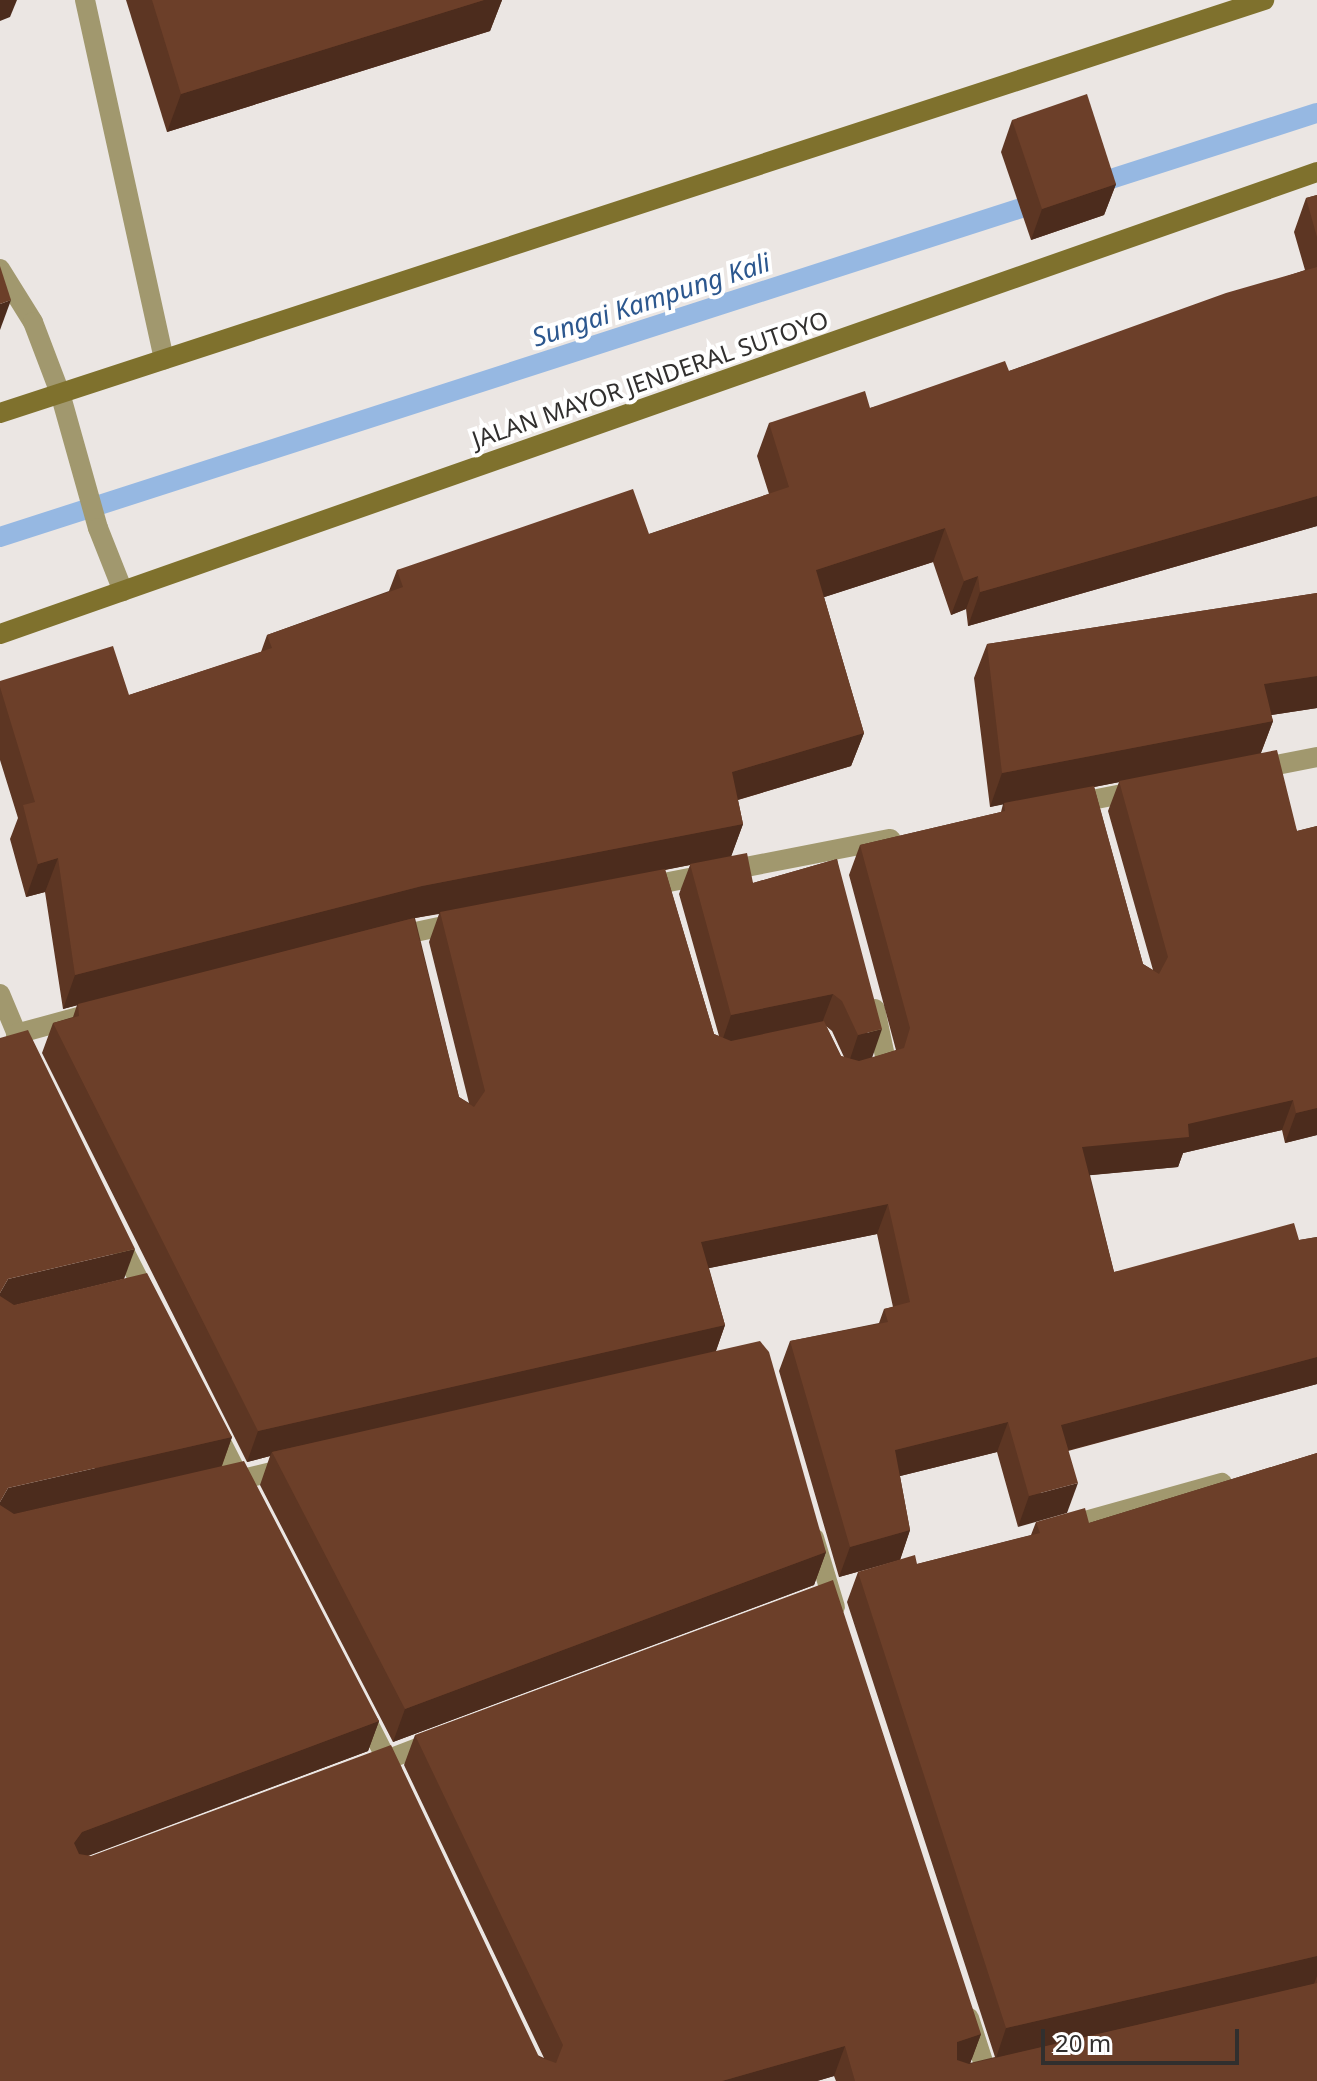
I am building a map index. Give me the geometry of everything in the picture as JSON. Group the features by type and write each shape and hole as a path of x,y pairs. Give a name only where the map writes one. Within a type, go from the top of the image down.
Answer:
{"main road":[{"path":"0,413 1264,0"},
{"name":"JALAN MAYOR JENDERAL SUTOYO","path":"0,634 1317,172"}],"street":[{"path":"85,0 164,359"},
{"path":"0,269 33,322 60,393 98,528 123,591"},
{"path":"1227,774 1317,757"},
{"path":"1046,809 1152,788"},
{"path":"1092,800 1099,826"},
{"path":"616,892 665,891 829,850 906,836"},
{"path":"829,850 836,879"},
{"path":"367,944 415,939 475,920"},
{"path":"858,1075 886,1064 869,988"},
{"path":"0,994 29,1061"},
{"path":"16,1034 106,1010"},
{"path":"109,1223 158,1316"},
{"path":"115,1295 144,1288"},
{"path":"206,1411 255,1507"},
{"path":"211,1486 317,1461"},
{"path":"1043,1533 1241,1478"},
{"path":"808,1517 840,1623"},
{"path":"350,1689 400,1787"},
{"path":"354,1774 461,1731"},
{"path":"962,1997 994,2070 965,2078"}],"building":[{"path":"152,0 484,0 181,94"},
{"path":"1087,94 1116,184 1042,209 1012,120"},
{"path":"1317,195 1317,237 1306,198"},
{"path":"0,266 11,300 0,304"},
{"path":"1317,267 1317,496 980,592 978,576 964,581 945,528 816,570 864,733 732,772 743,824 422,886 75,975 58,858 38,864 23,805 35,802 0,681 113,646 129,695 272,648 267,635 403,587 397,570 633,489 649,534 789,487 769,423 865,391 870,408 1005,361 1009,371 1226,293"},
{"path":"1317,593 1317,676 1264,684 1273,721 1002,773 987,644"},
{"path":"1277,750 1297,831 1317,826 1317,1108 1296,1113 1293,1100 1188,1124 1189,1137 1082,1147 1114,1272 1294,1223 1299,1240 1317,1237 1317,1357 1061,1425 1078,1483 1029,1496 1008,1422 895,1450 910,1530 850,1547 790,1341 888,1322 884,1309 910,1302 888,1204 701,1242 725,1325 258,1431 53,1023 79,1016 78,1004 414,918 459,1097 474,1107 485,1091 440,912 665,869 714,1034 731,1041 824,1021 841,1056 859,1061 904,1048 910,1028 860,845 1005,811 1004,803 1094,786 1143,964 1159,974 1168,957 1119,781"},
{"path":"747,853 753,883 837,859 882,1029 858,1035 842,1001 833,994 731,1015 690,864"},
{"path":"28,1030 135,1249 8,1279 0,1293 0,1038"},
{"path":"147,1273 232,1437 8,1488 0,1502 0,1296 14,1305"},
{"path":"760,1341 769,1352 826,1552 405,1709 272,1452"},
{"path":"1317,1453 1317,1956 1006,2028 858,1572 915,1555 917,1564 1040,1533 1036,1522 1085,1508 1089,1523"},
{"path":"244,1461 379,1721 82,1832 74,1843 79,1854 91,1856 391,1745 539,2057 556,2063 563,2045 415,1735 833,1580 981,2034 957,2042 957,2060 969,2064 1317,1983 1317,2081 855,2081 845,2046 722,2081 0,2081 0,1505 14,1514"}],"waterway":[{"name":"Sungai Kampung Kali","path":"1089,186 1317,113"},
{"name":"Sungai Kampung Kali","path":"0,537 1043,201"}]}
